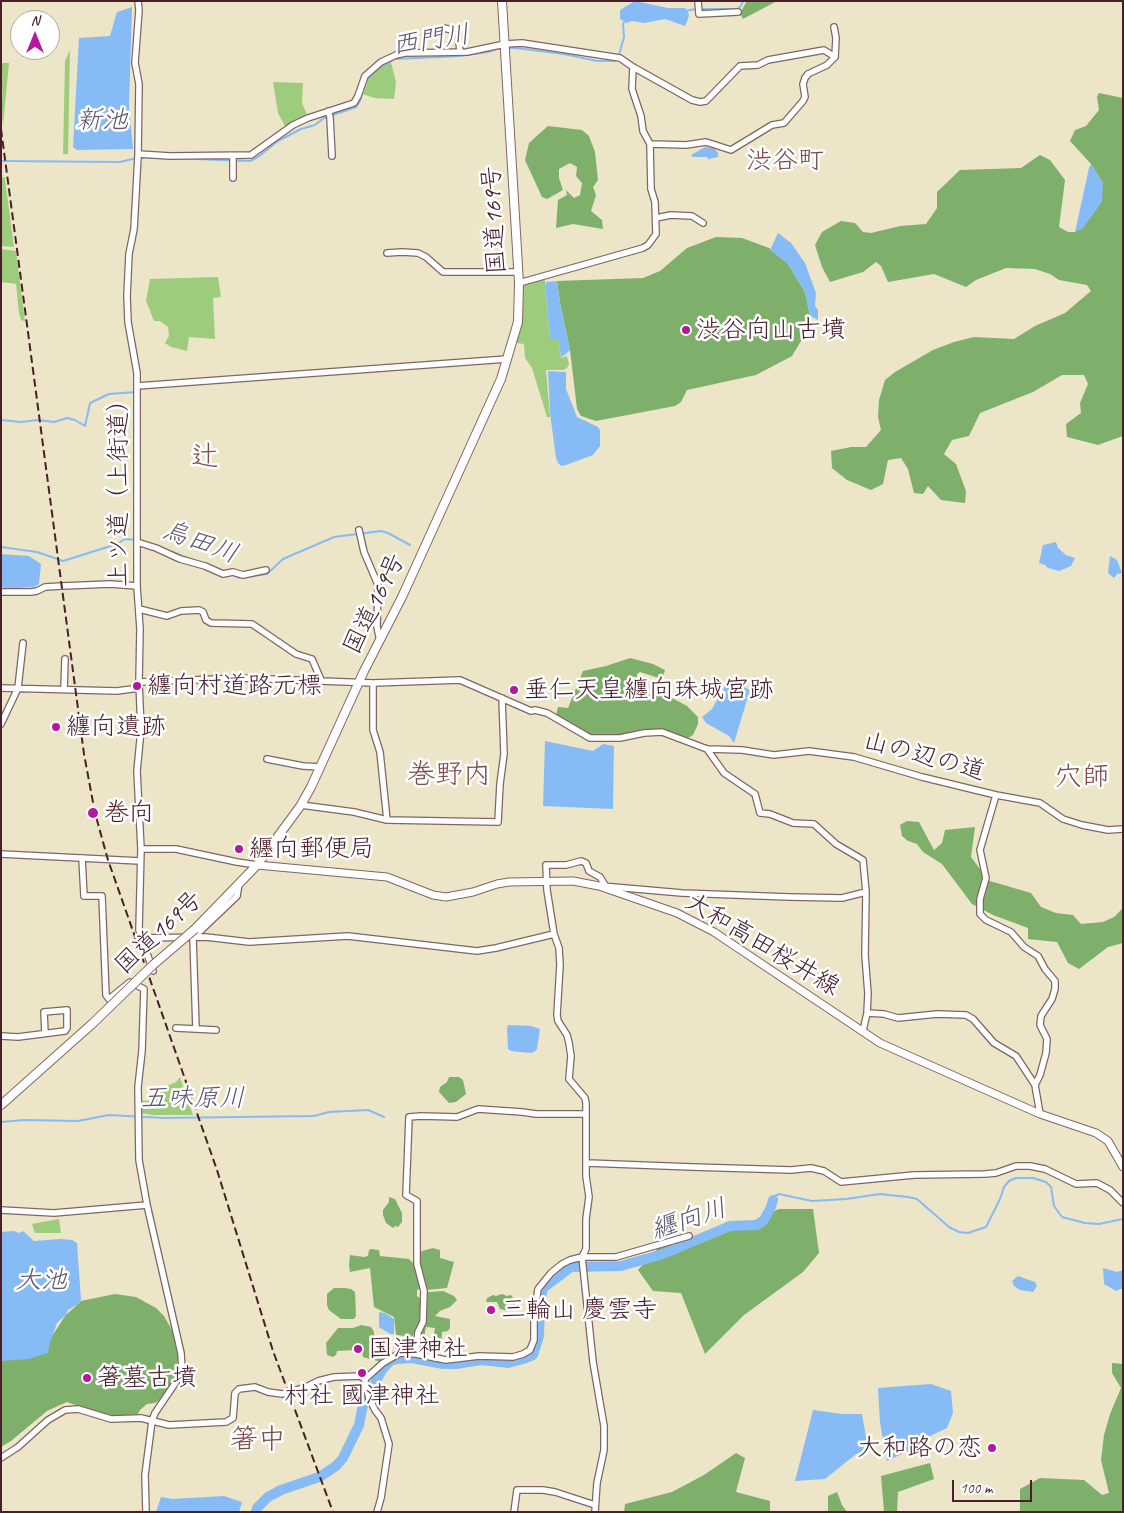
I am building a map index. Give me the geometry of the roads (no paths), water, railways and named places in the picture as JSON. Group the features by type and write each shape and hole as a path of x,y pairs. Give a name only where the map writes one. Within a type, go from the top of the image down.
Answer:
{"highway":[{"name":"国道169号","path":"1,1105 92,1024 153,965 195,929 257,865 301,806 402,597 470,448 501,379 518,322 519,272 502,1"}],"main road":[{"name":"大和高田桜井線","path":"257,865 387,876 433,895 446,897 509,882 573,881 602,886 677,913 714,932 880,1043 1040,1114 1096,1133 1108,1141 1123,1167"}],"street":[{"name":"上ツ道（上街道）","path":"138,1 135,63 139,84 138,157 134,229 129,254 127,296 128,322 137,373 137,586 141,730 137,771 141,848 139,930 153,971"},
{"path":"699,7 699,14 738,12"},
{"path":"442,28 458,31 460,52"},
{"path":"650,144 686,145 706,142 731,150 772,125 784,122 805,97 804,78 808,74 827,65 835,57 836,38 834,28"},
{"path":"138,157 170,156 233,159 251,155 293,125 329,114 354,103 365,76 381,62 404,53 460,52 522,43 618,57 632,67 692,100 700,102 706,102 740,66 758,65 768,60 824,50 835,57"},
{"path":"519,283 643,248 648,245 656,234 655,202 651,189 650,144 643,132 641,116 632,89 632,67"},
{"path":"329,114 332,156"},
{"path":"233,159 233,178"},
{"path":"656,218 692,216 703,222"},
{"path":"387,254 402,252 418,254 426,257 443,272 519,272"},
{"path":"137,386 507,359"},
{"path":"359,530 364,552 378,586 376,627 380,641"},
{"path":"137,542 223,574 233,572 243,575 266,570"},
{"path":"1,592 31,592 45,586 110,584 137,586"},
{"path":"139,609 167,616 181,611 199,610 203,612 206,620 211,623 252,624 296,654 312,659 321,680"},
{"path":"1,724 18,688 22,643"},
{"path":"64,689 65,659"},
{"path":"1,688 118,691 139,685 242,678 373,683 460,680 531,711 547,713 590,738 620,738 644,732 662,732 707,749 724,773 755,794 760,813 770,814 793,823 814,824 836,844 863,860 866,892 865,955 868,1013 863,1031"},
{"path":"373,683 373,730 380,752 387,820"},
{"path":"301,806 354,812 387,820 498,822 504,754 502,698"},
{"name":"山の辺の道","path":"707,749 742,750 774,755 802,751 854,757 996,795 982,836 980,850 986,878 980,899 980,914 986,920 1012,932 1024,947 1038,956 1045,969 1055,981 1056,988 1052,999 1041,1016 1040,1025 1047,1039 1046,1052 1040,1075 1035,1085 1040,1114"},
{"path":"267,759 320,767"},
{"path":"996,795 1040,803 1063,819 1082,825 1108,830 1123,829"},
{"path":"141,848 176,849 257,865"},
{"path":"1,854 140,861"},
{"path":"82,858 84,896 102,896 106,995 109,999 130,982 144,989 142,1051 138,1087 139,1160 147,1205 181,1353 182,1369 176,1382 159,1405 152,1422 145,1475 146,1512"},
{"path":"514,1512 517,1490 554,1492 595,1509 604,1450 604,1426 594,1362 582,1259 586,1249 586,1219 590,1197 586,1176 585,1098 569,1079 570,1043 558,1022 560,948 554,934 546,880 546,866 566,865 581,861 586,863 589,871 600,877 602,886 682,893 842,898 866,892"},
{"path":"196,1029 193,938 237,896 239,884"},
{"path":"141,938 206,937 249,942 348,936 477,951 554,934"},
{"path":"1,1036 18,1036 66,1031 68,1028 67,1010 44,1012 45,1033"},
{"path":"868,1013 884,1014 898,1018 937,1014 966,1015 973,1019 994,1042 1016,1056 1035,1085"},
{"path":"176,1028 216,1030"},
{"path":"416,1354 418,1332 423,1322 424,1291 417,1264 417,1201 406,1195 409,1117 457,1117 478,1109 536,1114 586,1114"},
{"path":"587,1163 791,1170 812,1168 824,1170 841,1182 914,1175 985,1174 996,1173 1016,1166 1030,1166 1045,1169 1076,1184 1097,1183 1110,1190 1123,1202"},
{"path":"1,1210 54,1213 147,1205"},
{"path":"365,1379 400,1353 416,1354 440,1360 457,1360 478,1356 513,1357 530,1350 534,1340 534,1315 538,1289 550,1274 562,1264 570,1260 616,1257 689,1236"},
{"path":"1,1458 18,1447 48,1420 65,1410 78,1409 111,1419 134,1418 168,1425 230,1421 234,1416 235,1393 239,1389 256,1387 268,1392 282,1394 334,1376 360,1376 365,1379"},
{"path":"365,1379 367,1392 374,1410 381,1418 389,1444 381,1498 377,1512"}],"water":[{"path":"635,1 668,8 685,8 689,16 685,26 665,19 644,23 632,21 627,23 620,19 620,10"},
{"name":"新池","path":"132,7 129,107 133,149 77,150 73,147 79,38 110,36 117,12"},
{"path":"705,147 714,148 718,153 718,157 708,159 707,157 693,157 691,155"},
{"path":"1091,164 1103,183 1102,202 1083,228 1075,232 1089,168"},
{"path":"778,233 791,243 805,263 816,293 815,306 818,310 818,320 810,316 805,292 788,264 770,250"},
{"path":"557,281 570,350 561,357 559,340 552,340 550,337 545,286 546,282"},
{"path":"548,371 566,372 566,389 577,417 598,427 600,430 600,446 593,455 561,466 556,458 550,413"},
{"path":"1056,542 1058,548 1066,555 1075,558 1071,566 1059,571 1039,563 1043,545"},
{"path":"1,554 29,556 41,564 39,584 34,587 5,589 1,586"},
{"path":"1110,556 1117,560 1122,573 1117,574 1114,578 1108,573"},
{"path":"729,679 750,690 734,743 729,736 706,723 702,717 712,709"},
{"path":"545,741 593,751 603,744 614,746 613,809 543,806"},
{"path":"508,1025 531,1026 540,1029 537,1049 530,1053 508,1049"},
{"name":"大池","path":"14,1231 19,1233 23,1231 34,1241 61,1239 72,1240 77,1243 81,1300 68,1310 66,1315 57,1323 48,1353 29,1359 1,1361 1,1232"},
{"path":"1103,1268 1117,1272 1123,1270 1123,1288 1116,1291 1104,1284"},
{"path":"1018,1276 1035,1282 1037,1286 1033,1292 1020,1290 1014,1286 1012,1281"},
{"path":"379,1312 385,1313 394,1319 394,1334 390,1334 379,1327"},
{"path":"931,1384 951,1391 953,1413 947,1428 928,1437 919,1446 887,1461 880,1423 878,1388"},
{"path":"813,1410 842,1414 862,1414 868,1448 855,1455 825,1479 795,1481"},
{"path":"224,1496 242,1502 239,1512 156,1512 161,1497 172,1499"}],"waterway":[{"name":"西門川","path":"685,11 696,9 737,9 743,1"},
{"name":"西門川","path":"619,55 624,37 623,24 625,21"},
{"name":"西門川","path":"379,68 395,59 460,56 503,48"},
{"name":"西門川","path":"508,48 564,54 597,61 615,61 616,59"},
{"name":"西門川","path":"366,82 371,74"},
{"name":"西門川","path":"1,161 120,162 141,157 250,161 278,141 301,129 315,125 324,118 356,107 360,101 363,89"},
{"path":"1,420 54,422 67,418 85,426 90,403 109,394 136,392"},
{"name":"烏田川","path":"233,575 239,578 267,574 283,559 334,537 381,531 410,545"},
{"name":"烏田川","path":"1,547 37,552 63,561 117,544 125,539 137,540"},
{"name":"烏田川","path":"170,551 196,561"},
{"name":"五味原川","path":"1,1122 24,1120 78,1121 109,1115 164,1118 314,1116 329,1112 368,1110 384,1117"},
{"name":"纒向川","path":"773,1200 779,1194 812,1201 880,1194 908,1197 917,1199 949,1227 959,1232 968,1233 986,1227 1004,1187 1009,1181 1016,1178 1033,1178 1046,1182 1051,1187 1054,1206 1062,1217 1085,1223 1099,1224 1123,1219"},
{"name":"纒向川","path":"321,1476 336,1466 343,1458 359,1425 363,1405 382,1370 390,1361 412,1358 443,1364 481,1360 508,1363 533,1355 539,1336 540,1303 543,1288 571,1267 621,1266 663,1254 730,1226 757,1225 764,1220 773,1200"},
{"name":"纒向川","path":"256,1512 257,1508 268,1497 281,1490 319,1477"}],"railway":[{"path":"1,129 84,754 95,813 108,860 217,1170 273,1351 333,1512"}],"place":[{"name":"渋谷向山古墳","path":"686,330"},
{"name":"纏向村道路元標","path":"137,686"},
{"name":"垂仁天皇纏向珠城宮跡","path":"514,690"},
{"name":"纏向遺跡","path":"56,727"},
{"name":"巻向","path":"93,813"},
{"name":"纒向郵便局","path":"239,849"},
{"name":"三輪山 慶雲寺","path":"491,1310"},
{"name":"国津神社","path":"358,1349"},
{"name":"村社 國津神社","path":"362,1373"},
{"name":"箸墓古墳","path":"87,1378"},
{"name":"大和路の恋","path":"992,1448"}],"district":[{"name":"渋谷町","path":"785,161"},
{"name":"辻","path":"205,458"},
{"name":"巻野内","path":"449,776"},
{"name":"穴師","path":"1082,778"},
{"name":"箸中","path":"258,1441"}]}
